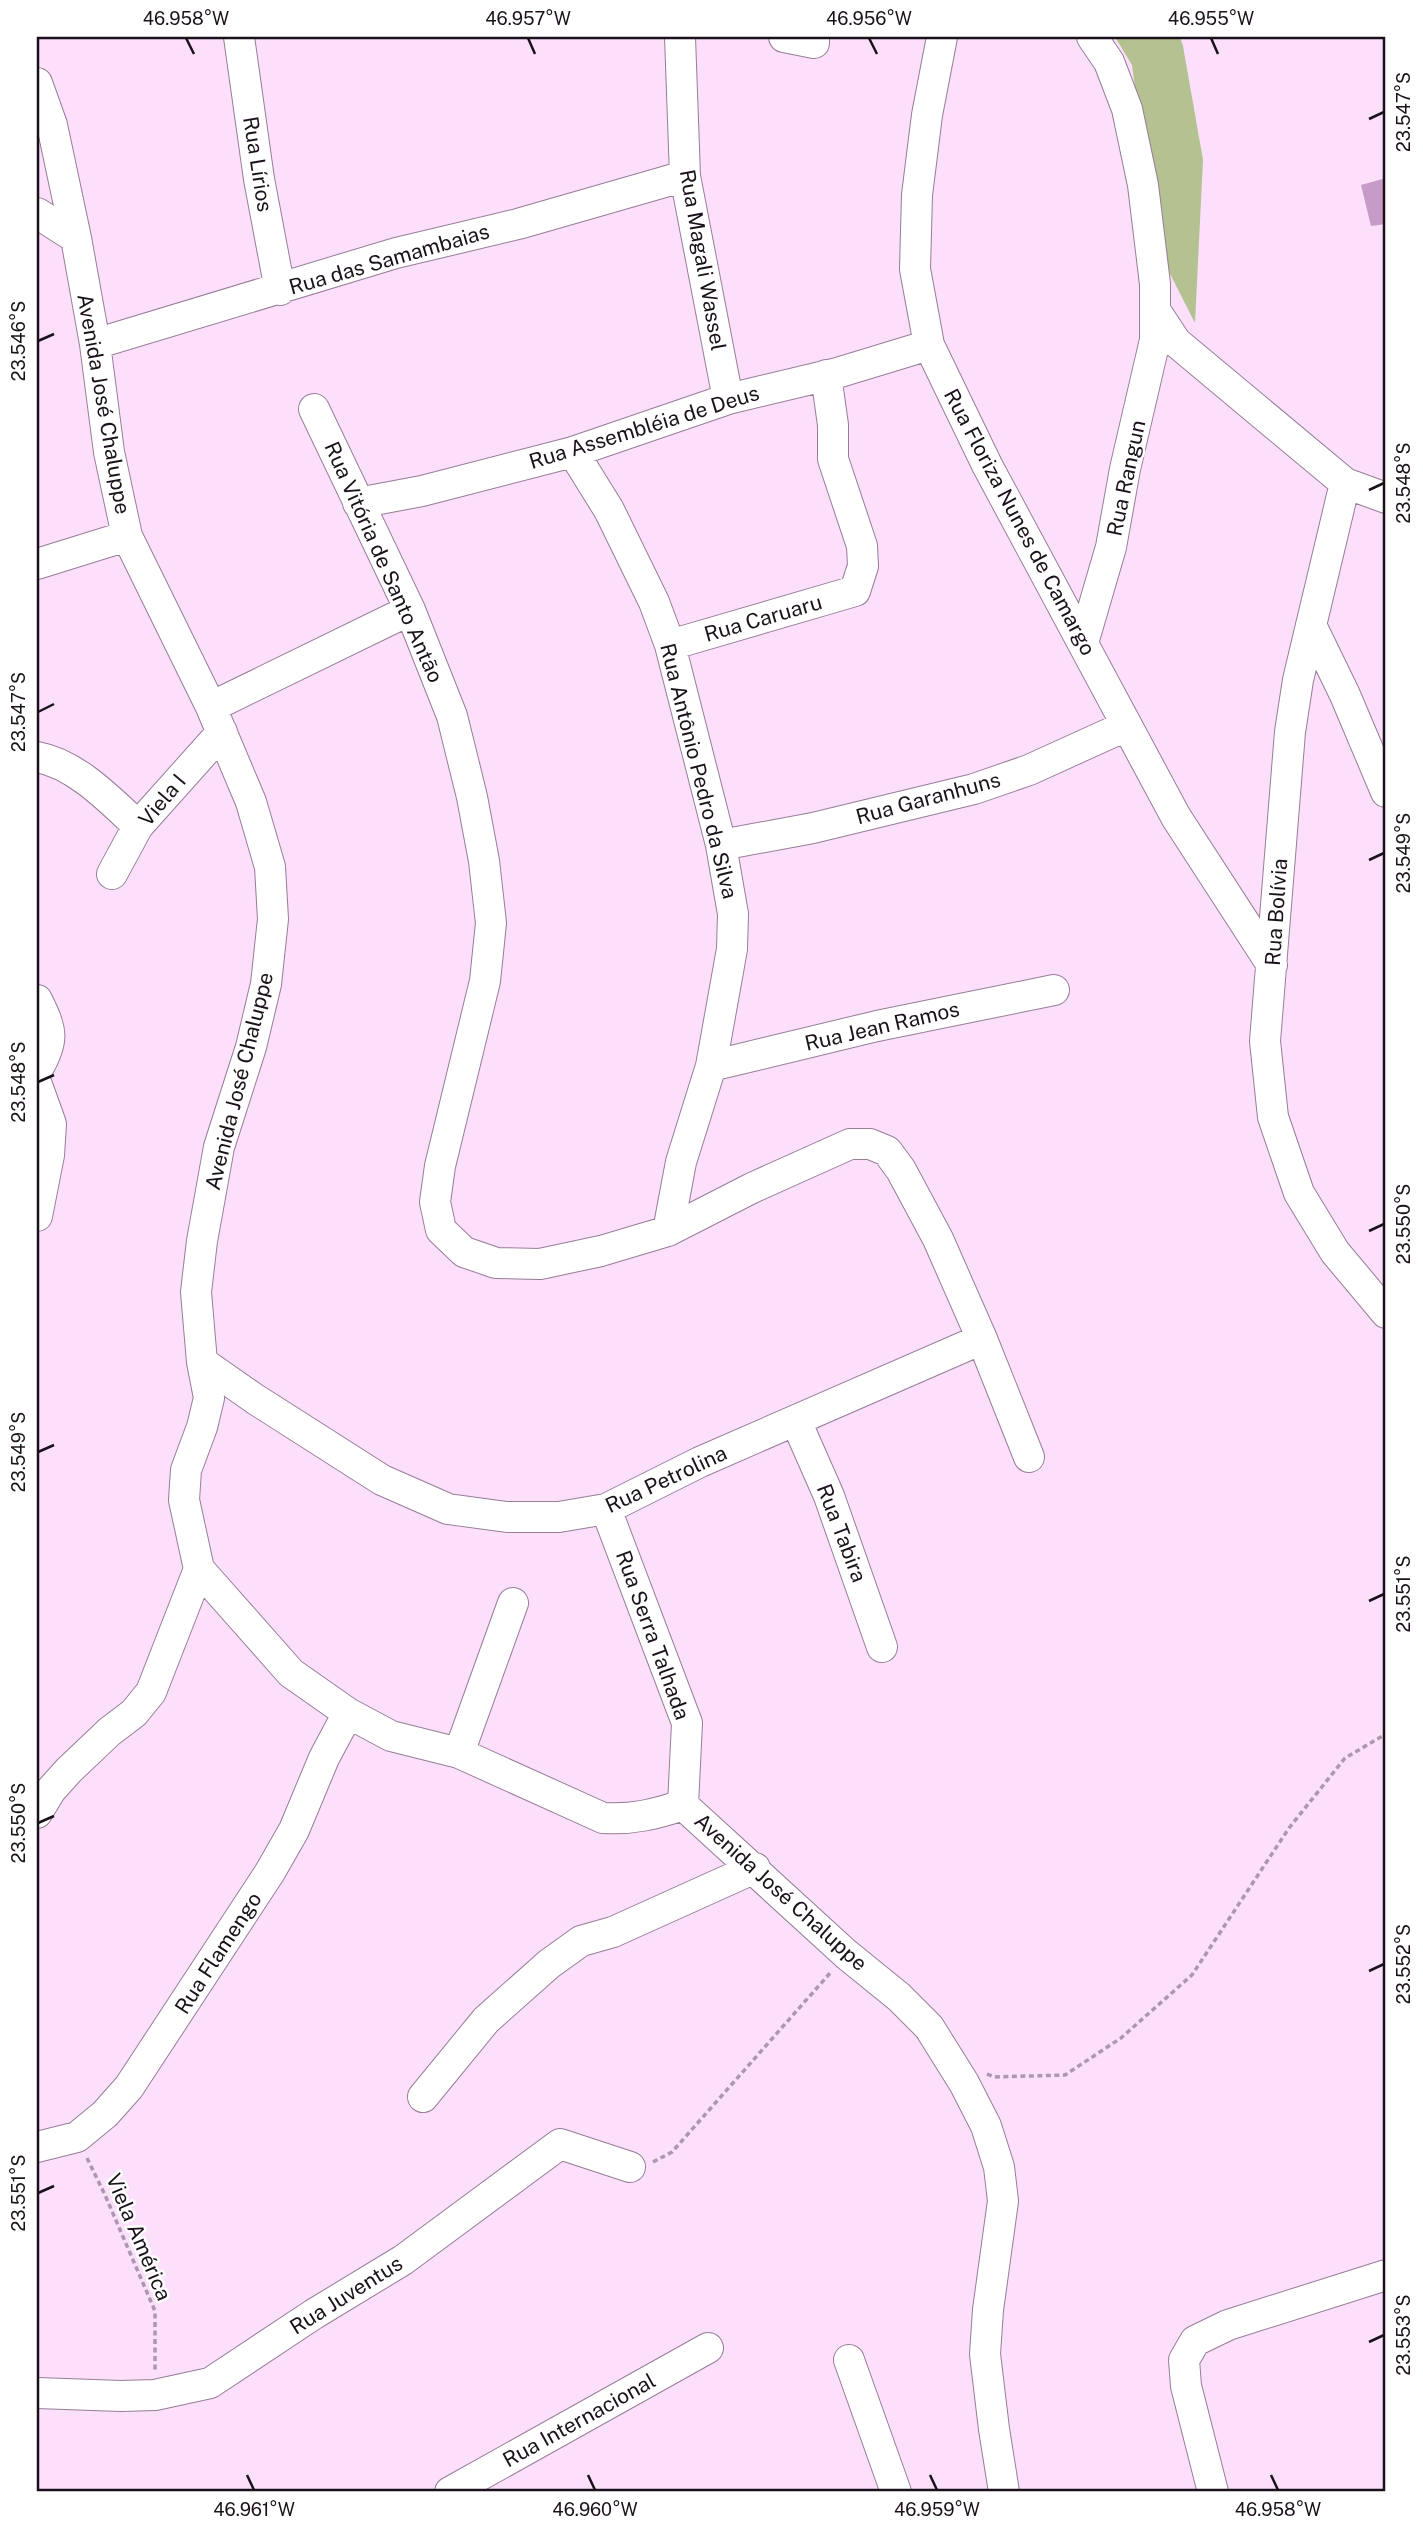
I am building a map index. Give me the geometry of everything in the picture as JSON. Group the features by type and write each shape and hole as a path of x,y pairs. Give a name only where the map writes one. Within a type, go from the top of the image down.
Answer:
{"street":[{"name":"Rua Lírios","path":"239,37 259,179 280,290"},
{"name":"Rua Magali Wassel","path":"680,37 685,176 727,399"},
{"path":"784,37 814,43 814,37"},
{"name":"Rua Floriza Nunes de Camargo","path":"942,37 927,114 918,195 915,269 929,345 988,465 1176,817 1272,965"},
{"name":"Rua Rangun","path":"1083,643 1111,547 1125,469 1155,340 1155,284 1143,185 1127,109 1109,62 1092,37"},
{"name":"Avenida José Chaluppe","path":"37,83 52,125 76,237 109,452 127,536 217,719 251,802 270,867 273,919 266,984 251,1047 219,1147 196,1292 202,1362 209,1398 202,1427 186,1470 184,1500 199,1569 291,1673 348,1713 391,1736 459,1753 603,1818 623,1819 652,1815 683,1805 846,1954 899,1997 929,2027 964,2083 986,2126 999,2167 1003,2202 988,2310 985,2354 1004,2492"},
{"name":"Rua das Samambaias","path":"94,344 396,254 518,224 685,176"},
{"path":"37,213 76,237"},
{"path":"1155,310 1175,342 1345,484 1386,498"},
{"name":"Rua Assembléia de Deus","path":"358,503 422,491 573,452 727,399 826,375 929,345"},
{"name":"Rua Caruaru","path":"670,645 855,591 863,566 862,546 833,459 833,425 826,375"},
{"name":"Rua Vitória de Santo Antão","path":"314,408 410,610 452,716 472,797 484,862 491,923 485,981 440,1166 435,1202 441,1230 464,1252 495,1263 540,1264 601,1251 668,1231 752,1188 850,1144 870,1144 887,1151 901,1170 938,1239 1029,1457"},
{"name":"Rua Antônio Pedro da Silva","path":"573,452 609,510 654,602 670,645 721,845 733,914 732,949 711,1066 681,1162 668,1231"},
{"name":"Rua Bolívia","path":"1345,484 1298,680 1290,732 1265,1041 1273,1116 1298,1192 1335,1252 1386,1313"},
{"path":"37,564 127,536"},
{"path":"217,719 410,610"},
{"path":"1311,625 1345,695 1386,792"},
{"name":"Viela I","path":"111,874 138,827 175,782 217,719"},
{"name":"Rua Garanhuns","path":"721,845 813,828 974,789 1029,771 1126,726"},
{"path":"37,757 54,760 83,779 138,827"},
{"name":"Rua Jean Ramos","path":"711,1066 877,1026 1054,990"},
{"path":"37,1000 50,1026 47,1054 37,1070"},
{"path":"37,1085 51,1124 49,1155 37,1216"},
{"name":"Rua Petrolina","path":"202,1362 382,1480 448,1509 520,1517 559,1517 606,1509 700,1462 982,1339"},
{"name":"Rua Tabira","path":"796,1421 829,1496 882,1647"},
{"name":"Rua Serra Talhada","path":"606,1509 687,1723 683,1805"},
{"path":"37,1813 51,1790 69,1770 109,1732 134,1713 151,1692 199,1569"},
{"path":"459,1753 513,1602"},
{"name":"Rua Flamengo","path":"37,2147 76,2137 105,2114 129,2087 295,1830 324,1758 348,1713"},
{"path":"423,2097 486,2020 549,1964 581,1941 613,1931 755,1868"},
{"name":"Rua Juventus","path":"37,2393 155,2395 210,2383 314,2314 403,2260 560,2144 630,2167"},
{"path":"1213,2492 1186,2386 1184,2360 1195,2341 1228,2325 1386,2275"},
{"name":"Rua Internacional","path":"450,2492 708,2348"},
{"path":"849,2360 896,2492"}],"path":[{"path":"983,2073 995,2077 1065,2075 1121,2038 1192,1975 1289,1828 1345,1758 1386,1734"},
{"path":"630,2167 649,2165 672,2152 846,1954"},
{"name":"Viela América","path":"76,2137 105,2195 155,2311 155,2395"}],"green space":[{"path":"1115,37 1180,37 1183,46 1203,160 1195,323 1156,246 1132,65"}],"building":[{"path":"1386,178 1386,224 1371,226 1361,185"}]}
